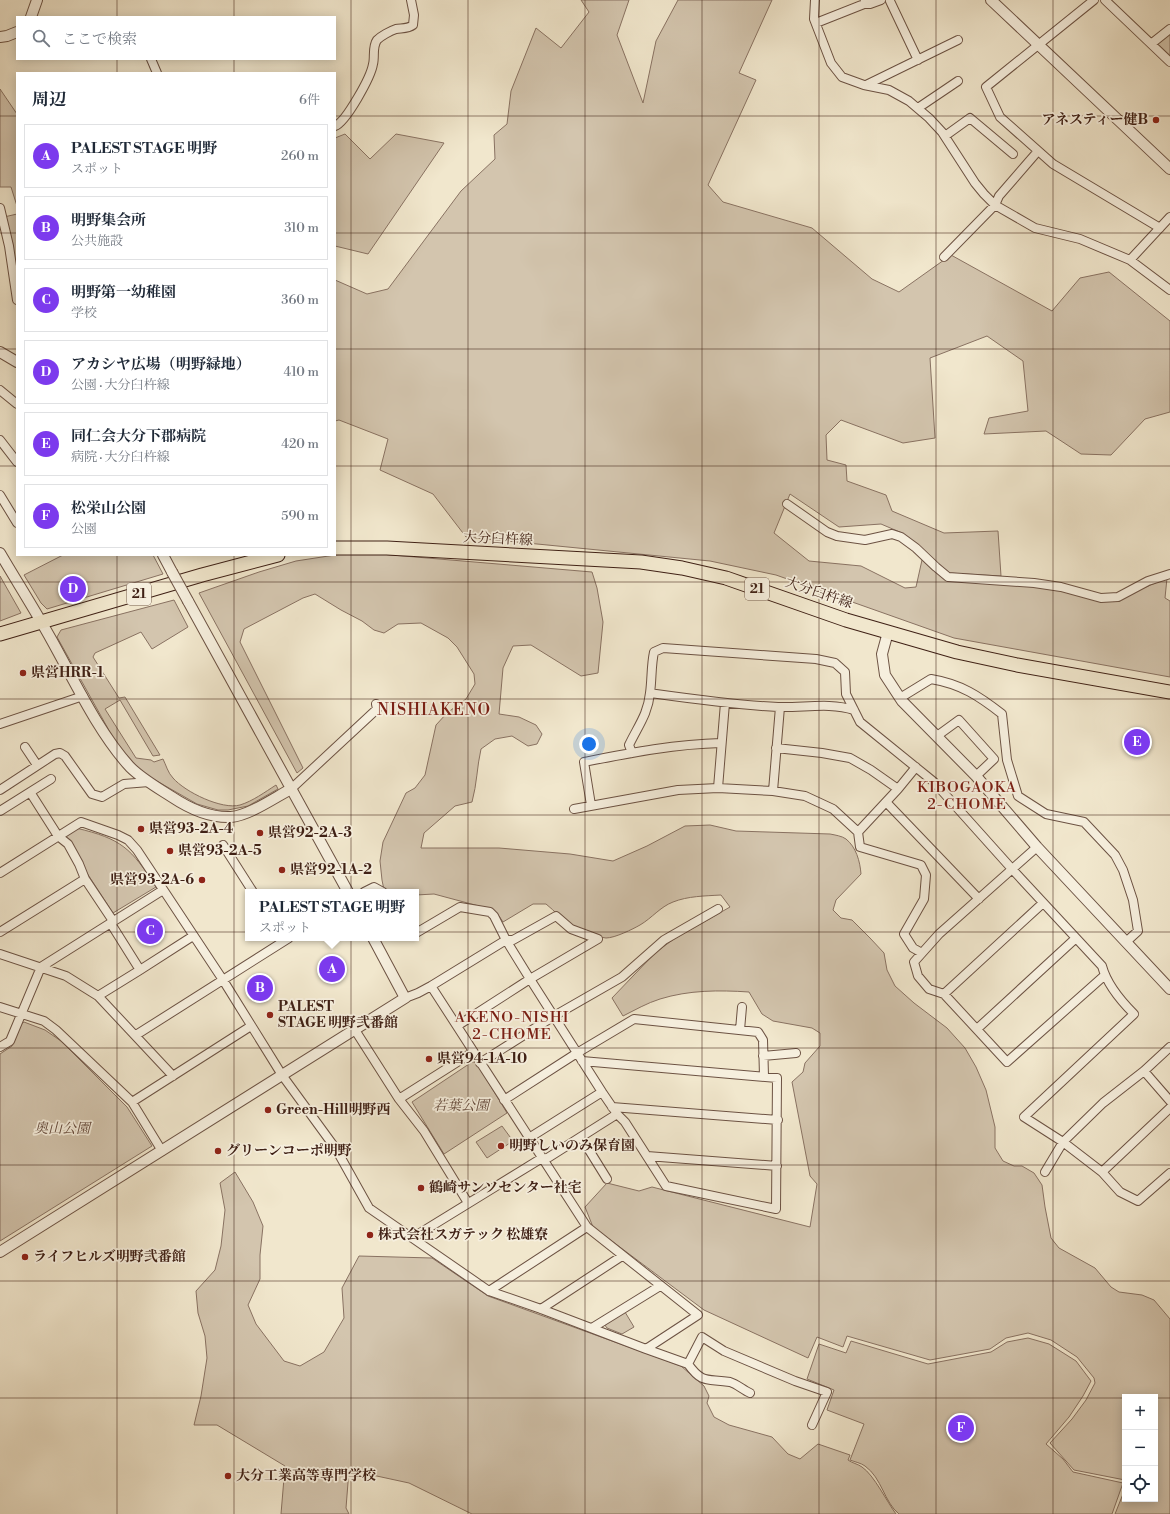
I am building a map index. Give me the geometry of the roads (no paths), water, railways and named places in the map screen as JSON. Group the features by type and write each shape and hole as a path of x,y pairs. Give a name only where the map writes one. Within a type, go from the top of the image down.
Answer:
{"main road":[{"name":"大分臼杵線","path":"336,548 387,548 640,562 664,565 726,578 846,620 957,652 1017,665 1170,692"},
{"name":"21","path":"0,634 209,573 274,556"}],"street":[{"path":"31,16 37,0"},
{"path":"336,125 345,118 370,74 374,64 374,47 376,42 393,30 410,27 413,25 414,15 411,0"},
{"path":"815,0 814,19 830,63 842,77 866,85 889,90 909,101 918,108 945,136 975,183 995,205 1035,228 1080,240 1130,260 1170,290"},
{"path":"816,23 865,2 870,4 881,0"},
{"path":"991,0 1170,169"},
{"path":"1094,0 986,87 1000,117 1053,164 1160,228"},
{"path":"1105,0 1170,62"},
{"path":"890,1 918,60"},
{"path":"1151,44 1170,29"},
{"path":"0,37 16,33"},
{"path":"866,85 958,40"},
{"path":"151,60 157,72"},
{"path":"918,108 958,81"},
{"path":"945,136 970,118 1013,154"},
{"path":"944,258 995,205 999,196 1038,151"},
{"path":"0,208 9,246 16,293"},
{"path":"1130,260 1170,217"},
{"path":"0,352 16,361"},
{"path":"0,390 16,403"},
{"path":"0,440 16,461"},
{"path":"0,495 16,521"},
{"path":"787,504 827,532 837,536 865,540 892,534 901,537 916,548 948,577 1041,584 1061,587 1100,598 1118,597 1148,581 1170,574"},
{"path":"0,553 42,622 101,727 117,751 131,768 149,782 194,810 221,816 242,814 291,789 372,714 377,709 376,704"},
{"path":"164,556 346,889"},
{"path":"888,632 882,654 885,675 900,698 976,776 1037,847 1170,989"},
{"path":"632,752 629,745 644,718 650,694 652,660 654,652 663,648 816,659 835,663 845,672 846,694 860,722 934,782 1102,966 1105,975 1122,1001 1134,1014 1024,1116 1063,1142 1102,1172 1120,1192 1138,1201 1170,1173"},
{"path":"900,698 931,679 961,687 981,697 1002,714 1007,760 1018,796 1046,814 1084,822 1115,855 1123,870 1133,900 1138,932 1126,942"},
{"path":"650,694 724,703 780,707 842,706 854,710"},
{"path":"0,724 83,696"},
{"path":"718,788 724,703"},
{"path":"773,791 780,707"},
{"path":"937,736 958,720 994,759 976,776"},
{"path":"591,805 584,762 632,752 698,743 721,743"},
{"path":"25,747 37,766"},
{"path":"776,748 822,753 850,758 871,770 898,789"},
{"path":"0,790 55,754 60,753 66,756 92,794 102,797 124,784 149,782"},
{"path":"858,832 898,789 916,767"},
{"path":"0,810 51,778"},
{"path":"574,809 678,790 718,788 773,791 805,796 833,809 858,832 860,847 921,865 926,875 924,899 904,934 913,948 922,953"},
{"path":"30,792 58,836 68,844 85,879 111,918 113,927 140,970"},
{"path":"886,802 979,899"},
{"path":"0,873 81,822 118,834 128,840 137,850 223,980 282,1075 336,1149 369,1208 489,1291 688,1364 700,1377 711,1381 730,1382 750,1393"},
{"path":"223,845 251,889"},
{"path":"1037,847 939,934 914,962 918,976 929,989 944,994 1007,1062 1105,975"},
{"path":"0,932 85,879"},
{"path":"0,1047 10,1041 41,967 163,890"},
{"path":"944,994 1043,903"},
{"path":"419,932 460,907 490,912 494,916 506,940 582,1061 612,1107 625,1122 666,1186 776,1209 778,1120 777,1078 582,1061"},
{"path":"480,1063 554,1016 622,977 653,948 664,940 718,909"},
{"path":"0,1252 406,998 431,986 506,940 513,940 556,916 571,929 598,939 530,979 457,1026"},
{"path":"98,996 193,936"},
{"path":"977,1029 1076,938"},
{"path":"136,1035 282,941"},
{"path":"375,941 406,998"},
{"path":"0,954 66,976 98,996 173,1076"},
{"path":"431,986 587,1227 698,1315 646,1349"},
{"path":"0,1007 44,1021 56,1030 132,1102 162,1151"},
{"path":"740,1030 742,1008"},
{"path":"504,1100 577,1053 634,1019 758,1032 763,1040 764,1076"},
{"path":"132,1102 252,1026"},
{"path":"355,1030 399,1099 424,1131 468,1203"},
{"path":"0,1038 10,1041"},
{"path":"1045,1172 1063,1142 1103,1103 1144,1071 1170,1047"},
{"path":"399,1099 473,1052"},
{"path":"763,1056 796,1053"},
{"path":"1144,1071 1170,1102"},
{"path":"529,1138 602,1092"},
{"path":"612,1107 778,1120"},
{"path":"1102,1172 1170,1108"},
{"path":"412,1238 542,1158 546,1159 617,1114"},
{"path":"581,1137 607,1179"},
{"path":"647,1156 777,1166"},
{"path":"489,1291 587,1227"},
{"path":"541,1309 622,1256"},
{"path":"592,1328 660,1286"},
{"path":"688,1364 702,1337 724,1351 795,1381 827,1392 812,1425"}],"place":[{"name":"アネスティー健B","path":"1156,120"},
{"name":"アカシヤ広場（明野緑地）","path":"73,589"},
{"name":"県営HRR-1","path":"23,673"},
{"name":"同仁会大分下郡病院","path":"1137,742"},
{"name":"県営93-2A-4","path":"141,829"},
{"name":"県営92-2A-3","path":"260,833"},
{"name":"県営93-2A-5","path":"170,851"},
{"name":"県営92-1A-2","path":"282,870"},
{"name":"県営93-2A-6","path":"202,880"},
{"name":"明野第一幼稚園","path":"150,931"},
{"name":"PALEST STAGE 明野","path":"332,969"},
{"name":"明野集会所","path":"260,988"},
{"name":"PALEST STAGE 明野弐番館","path":"270,1015"},
{"name":"県営94-1A-10","path":"429,1059"},
{"name":"Green-Hill明野西","path":"268,1110"},
{"name":"明野しいのみ保育園","path":"501,1146"},
{"name":"グリーンコーポ明野","path":"218,1151"},
{"name":"鶴崎サンソセンター社宅","path":"421,1188"},
{"name":"株式会社スガテック 松雄寮","path":"370,1235"},
{"name":"ライフヒルズ明野弐番館","path":"25,1257"},
{"name":"松栄山公園","path":"961,1428"},
{"name":"大分工業高等専門学校","path":"228,1476"}],"district":[{"name":"NISHIAKENO","path":"434,710"},
{"name":"KIBOGAOKA 2-CHOME","path":"967,796"},
{"name":"AKENO-NISHI 2-CHOME","path":"512,1026"}],"park label":[{"name":"若葉公園","path":"461,1106"},
{"name":"奥山公園","path":"62,1129"}]}
